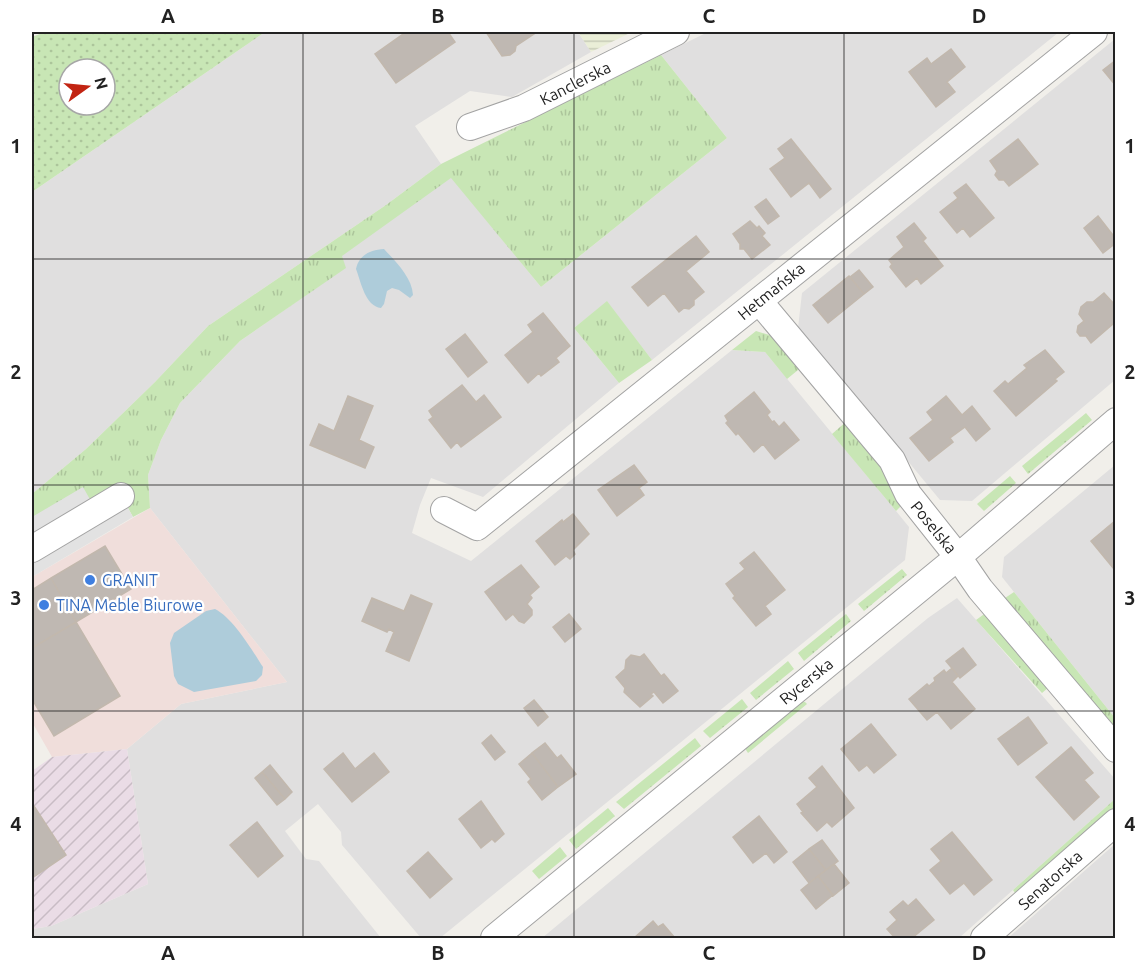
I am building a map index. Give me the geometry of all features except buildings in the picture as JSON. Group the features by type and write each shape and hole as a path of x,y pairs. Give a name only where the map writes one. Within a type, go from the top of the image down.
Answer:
{"street":[{"name":"Kanclerska","path":"470,127 524,108 676,32"},
{"name":"Hetmańska","path":"444,510 477,527 1094,32"},
{"name":"Poselska","path":"759,301 892,460 908,494 980,589 1116,748"},
{"name":"Rycerska","path":"494,939 958,557 1116,421"},
{"path":"32,549 121,496"},
{"name":"Senatorska","path":"984,939 1116,822"}],"shaded area":[{"path":"265,32 578,32 591,52 512,97 470,91 415,126 441,164 386,205 208,326 155,382 86,449 32,494 32,192"},
{"path":"708,32 1059,32 652,360 607,302 574,328 619,383 483,497 431,478 412,533 471,561 732,350 765,352 896,511 909,527 905,560 440,938 421,938 342,845 341,832 318,804 285,831 306,859 319,861 381,938 32,938 32,929 51,926 148,884 127,749 181,704 287,682 150,508 148,475 161,440 180,403 240,341 345,268 341,256 451,177 541,287 727,138 661,55"},
{"path":"1115,39 1115,380 972,501 940,500 798,328 802,293"},
{"path":"1115,465 1115,718 1002,577 1004,557"},
{"path":"83,487 96,510 121,496 133,517 32,577 32,517"},
{"path":"150,508 287,682 181,704 127,749 52,757 32,722 32,577"},
{"path":"957,598 1115,779 1115,799 959,938 542,938 928,618"},
{"path":"127,749 148,884 51,926 32,929 32,771 52,757"},
{"path":"1115,844 1115,938 1008,938"}],"green space":[{"path":"45,32 265,32 32,192 32,37"},
{"path":"578,32 632,32 591,52"},
{"path":"661,55 727,138 541,287 451,178 342,256 346,268 240,341 180,403 161,440 148,475 150,508 133,517 117,488 92,503 32,517 32,494 86,449 155,382 208,326 386,205 441,164"},
{"path":"607,301 652,360 619,383 574,328"},
{"path":"756,331 776,337 803,366 787,379 765,352 732,350"},
{"path":"1086,413 1092,420 1028,474 1022,466"},
{"path":"847,421 877,457 916,523 901,506 896,511 832,434"},
{"path":"1010,476 1016,483 984,511 977,504"},
{"path":"902,569 907,575 864,611 858,604"},
{"path":"1014,592 1115,718 1115,734 1002,600"},
{"path":"987,612 1049,687 1042,693 976,620"},
{"path":"846,614 851,621 804,661 798,653"},
{"path":"788,661 794,669 756,700 750,693"},
{"path":"742,699 748,707 710,738 703,731"},
{"path":"797,701 807,704 748,753 746,744"},
{"path":"695,738 701,746 624,809 616,802"},
{"path":"1115,799 1115,809 1017,896 1013,890"},
{"path":"608,808 615,816 576,849 569,840"},
{"path":"560,847 567,856 539,879 532,871"}],"water":[{"path":"384,249 410,282 413,295 410,298 392,288 387,291 381,308 367,298 356,269 357,264 366,254"},
{"path":"215,609 229,619 248,644 263,667 262,675 256,681 194,692 178,684 174,676 170,643 174,633 206,611"}],"place":[{"name":"GRANIT","path":"90,580"},
{"name":"TINA Meble Biurowe","path":"44,605"}]}
